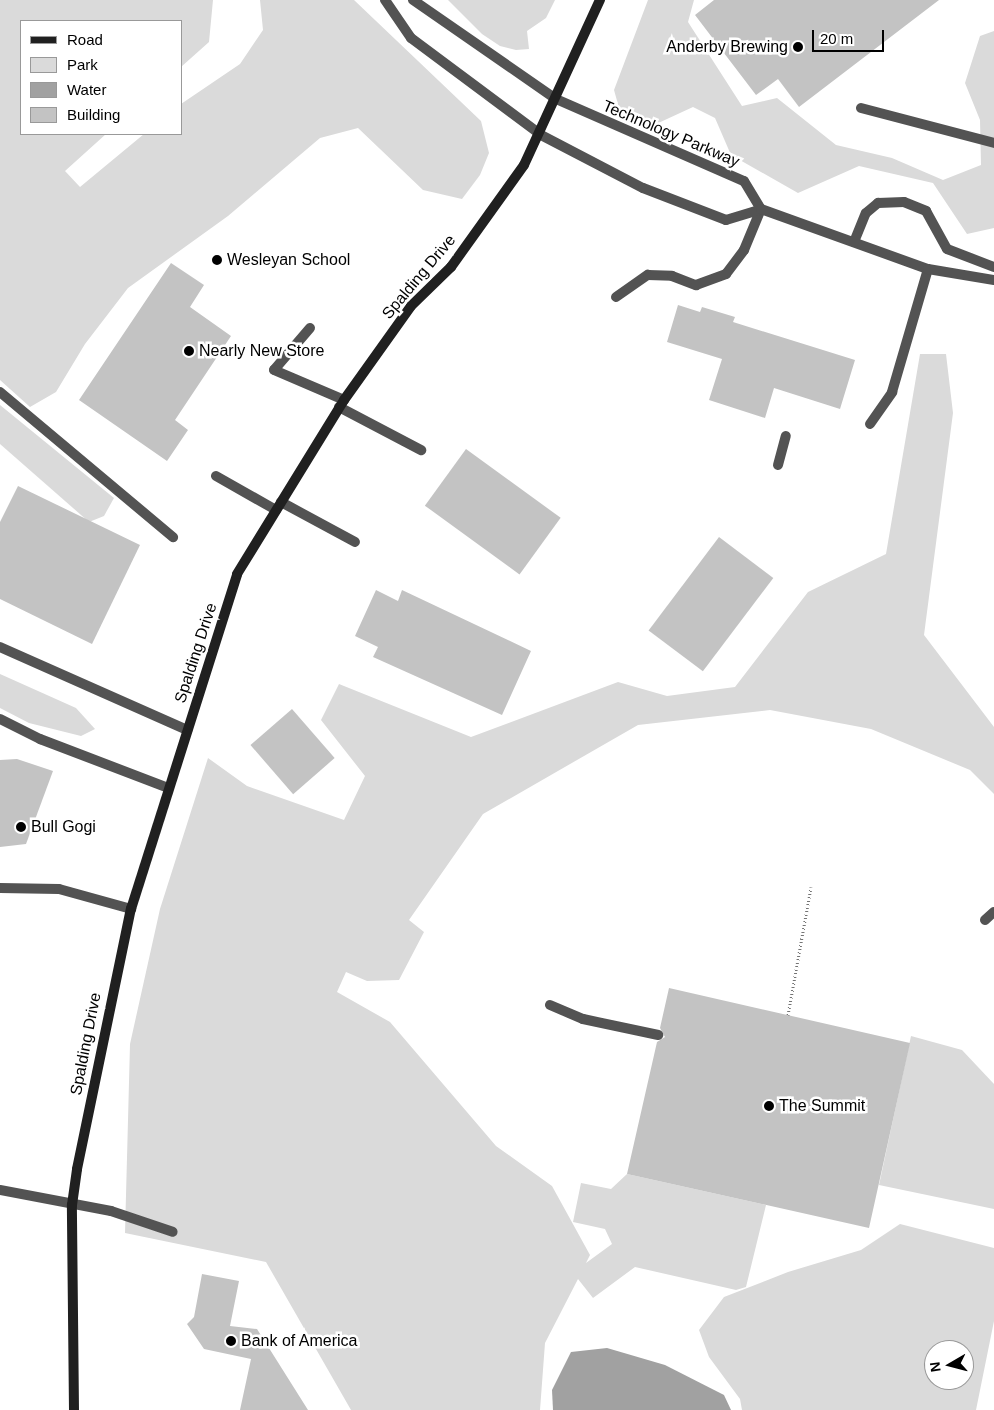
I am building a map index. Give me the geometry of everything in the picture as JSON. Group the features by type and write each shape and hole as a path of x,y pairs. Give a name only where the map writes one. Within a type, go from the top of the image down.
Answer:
{"main road":[{"name":"Spalding Drive","path":"74,1410 72,1205 131,910 186,730 237,574 342,403 411,306 451,267 540,135 600,0"}],"street":[{"path":"385,0 411,38 540,135 644,188 726,220 763,210 928,269 994,280"},
{"name":"Technology Parkway","path":"413,0 556,99 744,181 763,210"},
{"path":"861,108 994,143"},
{"path":"854,242 866,213 878,203 904,202 926,211 947,249 994,267"},
{"path":"616,296 648,275 672,276 696,285 726,274 744,250 763,210"},
{"path":"870,424 892,392 928,269"},
{"path":"310,328 274,370 342,403 421,450"},
{"path":"0,392 173,537"},
{"path":"778,465 786,436"},
{"path":"216,476 355,542"},
{"path":"0,647 186,730"},
{"path":"0,719 40,739 168,788"},
{"path":"0,888 59,889 131,910"},
{"path":"985,920 994,912"},
{"path":"550,1005 583,1019 658,1036"},
{"path":"0,1190 111,1211 173,1232"}],"path":[{"path":"788,1015 811,887"}],"green space":[{"path":"0,0 213,0 209,42 182,66 182,20 20,20 20,135 105,135 65,171 80,187 143,135 182,135 182,103 240,64 263,30 260,0 354,0 481,121 489,153 480,175 462,199 423,190 358,128 320,138 228,216 128,288 85,344 56,392 30,407 0,380"},
{"path":"448,0 555,0 546,18 527,31 529,49 516,50 500,46 482,34"},
{"path":"648,0 694,0 688,22 742,106 777,98 836,145 892,158 943,180 981,165 980,120 965,83 980,36 994,31 994,228 967,234 933,183 859,166 798,193 731,155 715,118 693,107 654,125 621,115 614,90"},
{"path":"920,354 946,354 953,413 924,635 994,727 994,794 970,770 871,729 770,710 638,725 483,814 409,920 424,932 399,980 367,981 346,972 337,992 390,1022 496,1146 552,1186 590,1255 586,1263 612,1244 605,1229 573,1222 581,1183 611,1189 627,1174 766,1205 746,1287 736,1290 635,1267 593,1298 578,1279 545,1343 540,1410 351,1410 266,1262 125,1233 130,1044 160,909 208,758 247,786 344,820 365,776 321,720 339,684 471,737 618,682 667,696 735,687 808,592 886,554"},
{"path":"0,405 114,498 104,516 89,522 0,444"},
{"path":"0,674 76,708 95,729 81,736 29,723 0,708"},
{"path":"911,1036 962,1050 994,1084 994,1209 879,1185"},
{"path":"900,1224 994,1248 994,1321 976,1410 742,1410 740,1399 709,1357 699,1330 724,1297 788,1272 861,1250"}],"water":[{"path":"607,1348 665,1365 724,1395 731,1410 553,1410 552,1390 571,1352"}],"building":[{"name":"Anderby Brewing","path":"714,0 939,0 799,107 778,79 756,95 695,15"},
{"path":"171,263 204,285 190,307 231,336 175,420 188,430 167,461 79,400"},
{"path":"678,305 700,312 702,307 735,317 733,322 855,360 840,409 774,388 765,418 709,400 722,359 667,342"},
{"path":"466,449 561,518 520,574 425,506"},
{"path":"18,486 140,545 92,644 0,599 0,522"},
{"path":"719,537 773,578 703,671 649,630"},
{"path":"376,590 398,601 402,590 531,651 502,715 373,657 378,647 355,636"},
{"path":"292,709 335,758 293,794 250,745"},
{"path":"17,759 53,771 26,844 0,847 0,760"},
{"name":"The Summit","path":"669,988 910,1043 869,1228 627,1174 657,1042 665,1037 660,1028"},
{"name":"Bank of America","path":"202,1274 239,1281 230,1326 257,1329 308,1410 240,1410 251,1359 204,1349 187,1324 194,1317"}],"place":[{"name":"Anderby Brewing","path":"798,47"},
{"name":"Wesleyan School","path":"217,260"},
{"name":"Nearly New Store","path":"189,351"},
{"name":"Bull Gogi","path":"21,827"},
{"name":"The Summit","path":"769,1106"},
{"name":"Bank of America","path":"231,1341"}]}
